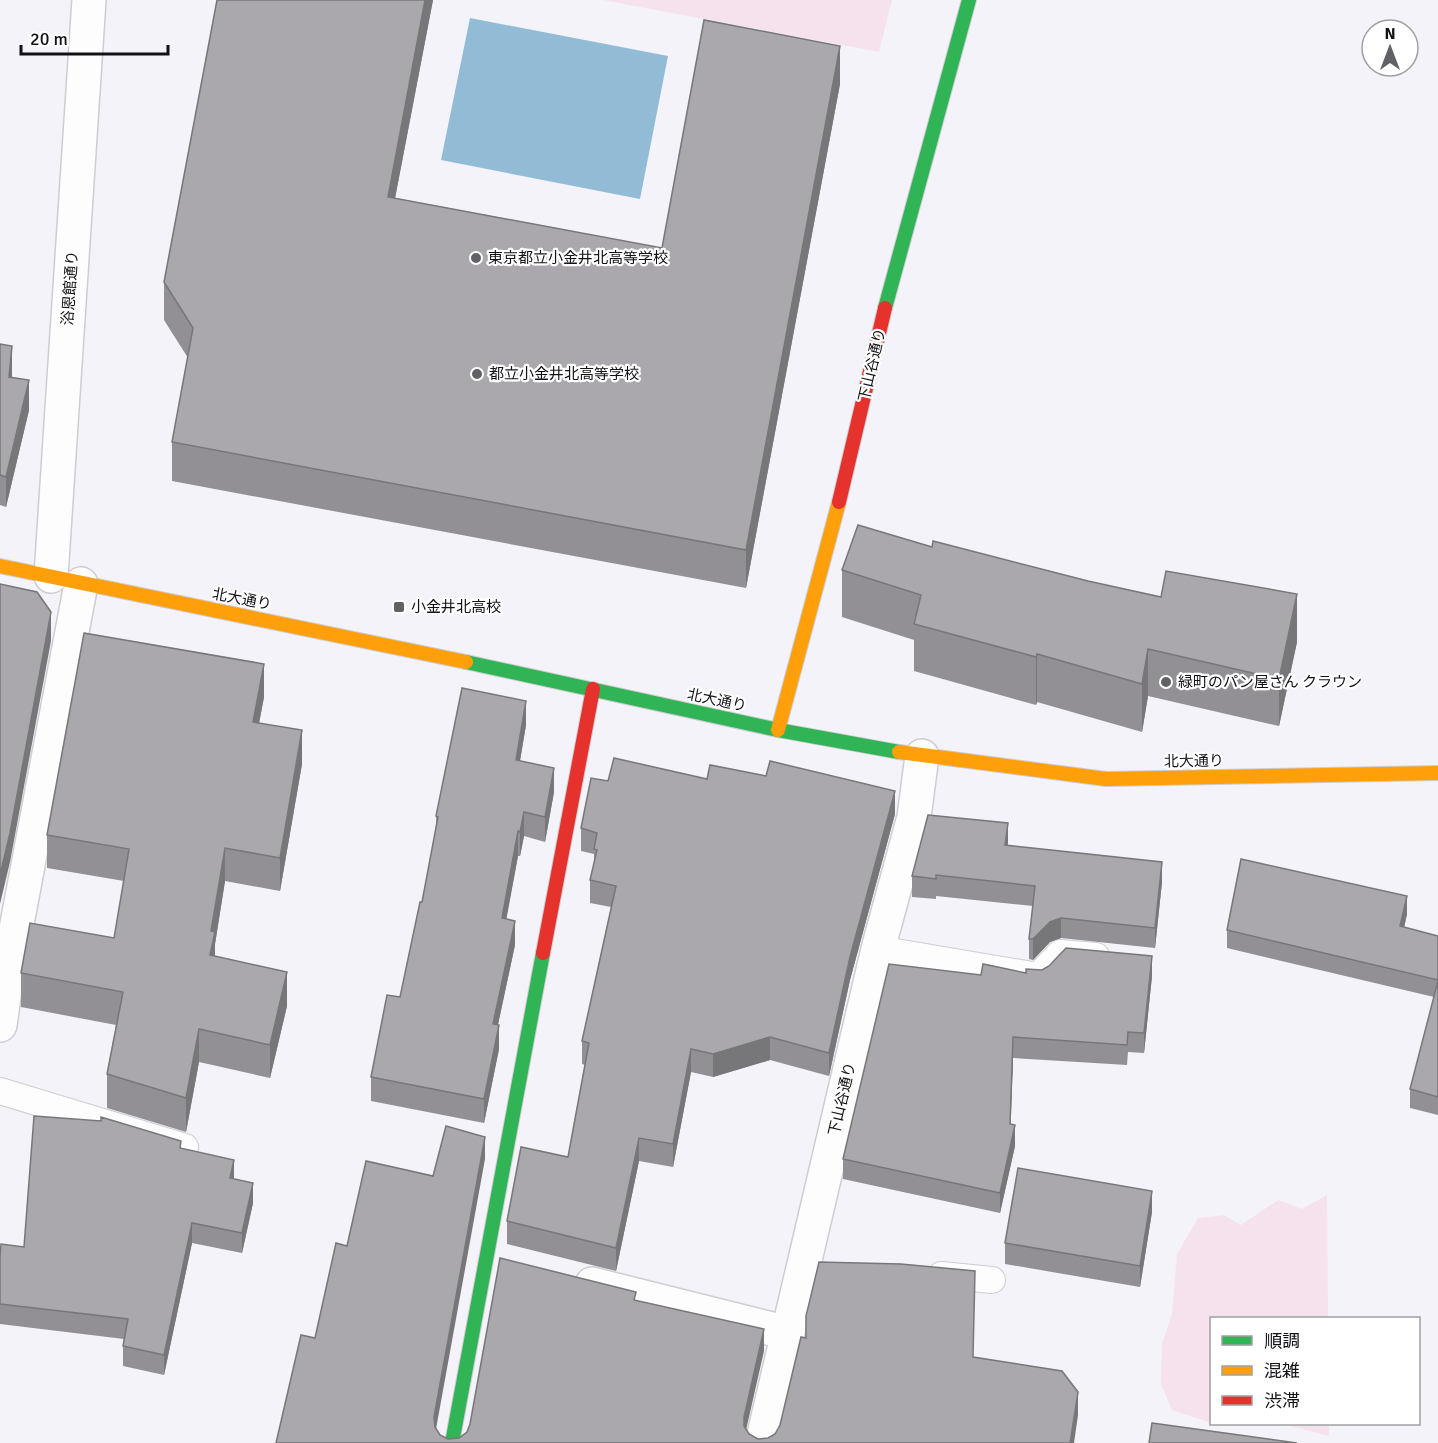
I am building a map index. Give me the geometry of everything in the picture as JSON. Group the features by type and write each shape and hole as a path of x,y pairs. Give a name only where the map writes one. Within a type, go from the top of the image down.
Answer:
{"street":[{"name":"浴恩館通り","path":"0,1025 3,981 66,580 89,0"},
{"name":"下山谷通り","path":"778,730 825,557 877,339 969,0"},
{"name":"北大通り","path":"0,566 377,643 778,730 922,756 1106,779 1438,773"},
{"path":"452,1443 593,689"},
{"name":"下山谷通り","path":"770,1442 788,1333 815,1264 878,949 914,817 922,756"},
{"path":"485,1258 519,1266"},
{"path":"564,1277 788,1333"}],"lane":[{"path":"878,949 1038,976 1060,952 1116,959"},
{"path":"0,1091 185,1147"},
{"path":"921,1273 992,1280"}],"shaded area":[{"path":"603,0 892,0 879,52"},
{"path":"1327,1195 1328,1317 1210,1317 1210,1422 1172,1410 1161,1384 1162,1344 1172,1314 1177,1254 1198,1218 1224,1215 1241,1225 1278,1200 1302,1209"},
{"path":"1287,1425 1329,1425 1329,1436"}],"water":[{"path":"470,18 668,56 640,199 441,160"}],"building":[{"path":"217,0 425,0 388,197 662,248 704,20 840,46 746,550 172,442 193,328 164,282"},
{"path":"0,344 12,346 9,377 29,380 6,477 0,475"},
{"path":"858,525 932,547 933,541 1088,581 1161,597 1166,571 1297,594 1279,679 1148,649 1142,684 1037,654 1036,657 914,624 921,595 842,570"},
{"path":"0,584 37,592 51,612 10,833 0,875"},
{"path":"84,633 264,664 253,722 302,730 280,858 225,848 211,931 215,932 210,955 287,972 270,1045 199,1029 186,1098 107,1074 123,992 21,973 30,923 114,938 129,849 47,835"},
{"path":"462,688 526,701 516,760 554,768 545,817 524,812 520,832 518,831 502,918 515,921 493,1024 499,1025 484,1099 371,1077 387,995 400,997 420,902 422,902 438,817 436,816"},
{"path":"614,758 707,779 710,765 766,776 770,761 895,791 850,957 829,1053 770,1037 713,1054 691,1049 673,1144 639,1138 616,1248 507,1221 521,1147 568,1157 589,1043 582,1041 616,886 590,880 597,850 594,849 597,833 581,828 591,778 608,781"},
{"path":"928,815 1008,823 1005,845 1162,862 1155,928 1061,918 1050,922 1033,939 1029,939 1035,886 936,875 936,879 912,876"},
{"path":"1241,859 1407,896 1400,926 1438,936 1438,980 1227,930"},
{"path":"1066,948 1152,956 1144,1033 1128,1032 1127,1045 1013,1037 1010,1124 1015,1125 1000,1193 843,1159 889,964 981,975 983,964 1026,973 1026,969 1042,970 1049,966"},
{"path":"1438,981 1438,1097 1410,1089"},
{"path":"34,1116 101,1121 101,1117 181,1141 180,1148 234,1160 230,1178 253,1183 242,1233 192,1223 164,1355 123,1346 128,1319 0,1304 1,1244 24,1247"},
{"path":"446,1126 485,1137 434,1417 435,1427 440,1435 448,1439 459,1438 467,1432 470,1424 500,1258 636,1292 634,1300 764,1329 744,1417 744,1426 749,1434 758,1439 768,1438 775,1434 780,1425 801,1337 806,1338 806,1316 819,1262 901,1264 975,1271 973,1357 1062,1371 1078,1392 1070,1443 276,1443 301,1335 315,1338 336,1243 347,1246 366,1161 433,1176"},
{"path":"1018,1168 1152,1191 1140,1266 1005,1243"},
{"path":"1152,1423 1297,1443 1149,1443"}],"traffic: fast":[{"path":"885,308 969,0"},
{"path":"466,662 778,730 899,752"},
{"path":"452,1443 543,953"}],"traffic: slow":[{"path":"778,730 839,502"},
{"path":"0,566 466,662"},
{"path":"899,752 1106,779 1438,773"}],"traffic: jam":[{"path":"839,502 885,308"},
{"path":"543,953 593,689"}],"place":[{"name":"東京都立小金井北高等学校","path":"476,258"},
{"name":"都立小金井北高等学校","path":"477,374"},
{"name":"小金井北高校","path":"399,607"},
{"name":"緑町のパン屋さん クラウン","path":"1166,682"}]}
